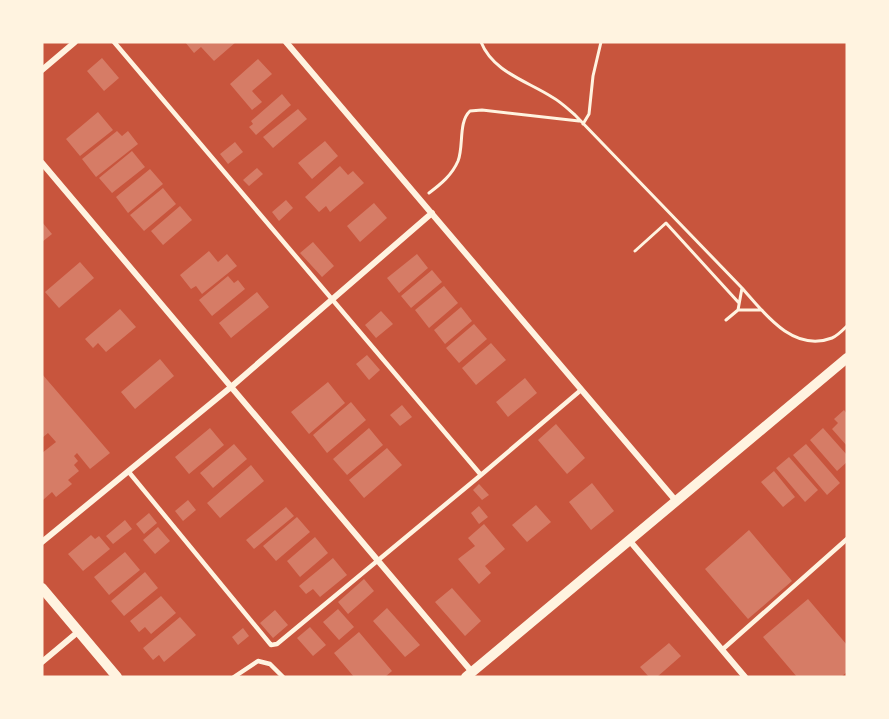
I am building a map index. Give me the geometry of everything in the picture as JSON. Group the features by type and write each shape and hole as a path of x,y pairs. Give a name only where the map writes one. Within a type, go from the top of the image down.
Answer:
{"street":[{"path":"42,70 75,42"},
{"path":"286,42 676,501"},
{"path":"42,163 378,560 469,674 847,358"},
{"path":"42,542 231,387 432,213"},
{"path":"629,540 745,677"},
{"path":"42,588 117,677"},
{"path":"42,662 79,631"}],"lane":[{"path":"114,42 481,475"},
{"path":"128,471 271,645 277,644 581,390"},
{"path":"723,650 847,539"},
{"path":"234,677 258,661 270,664 283,677"}],"path":[{"path":"481,42 486,53 498,64 525,84 553,97 582,123 782,330 807,339 833,338 847,326"},
{"path":"582,123 589,114 593,76 601,42"},
{"path":"428,194 445,180 455,167 461,149 465,118 470,111 482,110 582,123"},
{"path":"634,251 666,223 739,303"},
{"path":"738,310 742,288"},
{"path":"726,320 738,310 762,310"}],"building":[{"path":"185,42 236,42 214,61 201,47 194,53"},
{"path":"102,58 119,78 104,91 87,71"},
{"path":"258,59 272,74 252,91 262,102 252,110 230,84"},
{"path":"282,94 291,105 256,135 249,127 253,124 251,121"},
{"path":"298,109 307,119 273,148 263,137"},
{"path":"98,112 113,130 80,156 66,139"},
{"path":"117,131 122,136 128,131 138,144 96,177 82,159"},
{"path":"325,141 338,156 312,179 298,163"},
{"path":"235,142 243,152 228,164 220,154"},
{"path":"132,151 145,167 112,193 99,178"},
{"path":"340,166 348,175 353,171 364,183 330,212 326,206 319,212 305,197"},
{"path":"257,168 263,174 249,186 243,180"},
{"path":"150,169 163,184 128,213 116,197"},
{"path":"163,188 176,204 144,231 130,215"},
{"path":"286,200 293,208 279,221 272,212"},
{"path":"374,203 387,218 360,242 347,226"},
{"path":"180,206 192,220 163,245 151,231"},
{"path":"42,222 52,234 42,242"},
{"path":"313,242 334,266 322,277 300,253"},
{"path":"209,251 218,262 227,254 237,266 202,294 196,286 191,289 180,275"},
{"path":"417,254 428,268 399,293 387,278"},
{"path":"80,262 94,278 59,308 45,292"},
{"path":"432,270 442,282 411,308 401,296"},
{"path":"228,276 234,283 238,280 245,289 212,316 199,300"},
{"path":"444,286 458,303 429,328 415,310"},
{"path":"257,292 269,307 231,338 219,323"},
{"path":"461,307 472,321 445,344 434,330"},
{"path":"120,309 136,327 106,352 98,343 93,348 85,339"},
{"path":"381,311 393,324 376,338 365,325"},
{"path":"474,324 487,339 459,363 446,348"},
{"path":"491,343 506,360 476,385 462,368"},
{"path":"367,355 380,370 369,380 356,364"},
{"path":"160,359 174,376 135,409 121,392"},
{"path":"42,374 110,453 90,469 77,453 74,456 78,461 74,465 79,471 68,480 72,484 56,497 52,492 43,500 42,453 56,442 48,433 42,438"},
{"path":"525,378 537,393 508,417 496,402"},
{"path":"328,382 345,403 309,434 291,412"},
{"path":"351,402 366,420 327,453 313,435"},
{"path":"402,405 412,417 400,426 390,415"},
{"path":"844,410 847,414 847,446 832,429 838,423 834,419"},
{"path":"556,424 585,458 567,474 538,440"},
{"path":"210,428 224,445 189,474 175,457"},
{"path":"369,428 383,445 347,475 333,459"},
{"path":"823,428 847,455 847,462 837,471 810,440"},
{"path":"234,444 247,459 213,488 200,473"},
{"path":"806,444 840,483 827,495 793,455"},
{"path":"387,448 402,465 364,498 349,480"},
{"path":"789,457 818,490 805,502 776,468"},
{"path":"251,465 264,481 220,518 207,503"},
{"path":"774,471 795,497 783,507 761,482"},
{"path":"592,483 614,511 591,530 569,502"},
{"path":"479,484 489,495 482,500 473,490"},
{"path":"188,500 196,510 183,521 175,511"},
{"path":"536,505 551,522 527,542 512,525"},
{"path":"479,506 488,517 479,524 471,513"},
{"path":"286,507 294,516 254,549 246,540"},
{"path":"149,513 157,523 144,534 136,524"},
{"path":"297,517 310,532 276,561 263,546"},
{"path":"125,520 132,529 113,544 106,536"},
{"path":"484,524 505,549 485,566 491,573 479,584 458,559 475,546 468,538"},
{"path":"158,527 170,541 155,554 143,540"},
{"path":"749,530 792,581 748,619 705,569"},
{"path":"91,535 95,539 99,536 110,549 83,571 68,554"},
{"path":"315,537 328,553 300,577 287,561"},
{"path":"125,552 140,570 109,595 94,577"},
{"path":"333,558 347,575 320,597 313,589 306,594 299,586"},
{"path":"145,572 158,588 124,616 111,601"},
{"path":"364,579 374,591 348,614 338,602"},
{"path":"452,588 481,621 465,636 435,602"},
{"path":"161,596 176,613 151,634 145,627 139,632 130,621"},
{"path":"808,599 847,645 847,672 841,677 797,677 763,637"},
{"path":"387,608 420,645 405,657 373,621"},
{"path":"338,609 354,627 339,640 323,622"},
{"path":"275,610 288,625 273,638 260,623"},
{"path":"180,617 196,635 164,662 159,655 153,660 143,648"},
{"path":"310,627 326,645 313,656 297,638"},
{"path":"243,628 249,636 238,645 232,637"},
{"path":"359,632 392,671 385,677 354,677 334,653"},
{"path":"669,643 681,656 657,677 649,677 640,667"}]}
